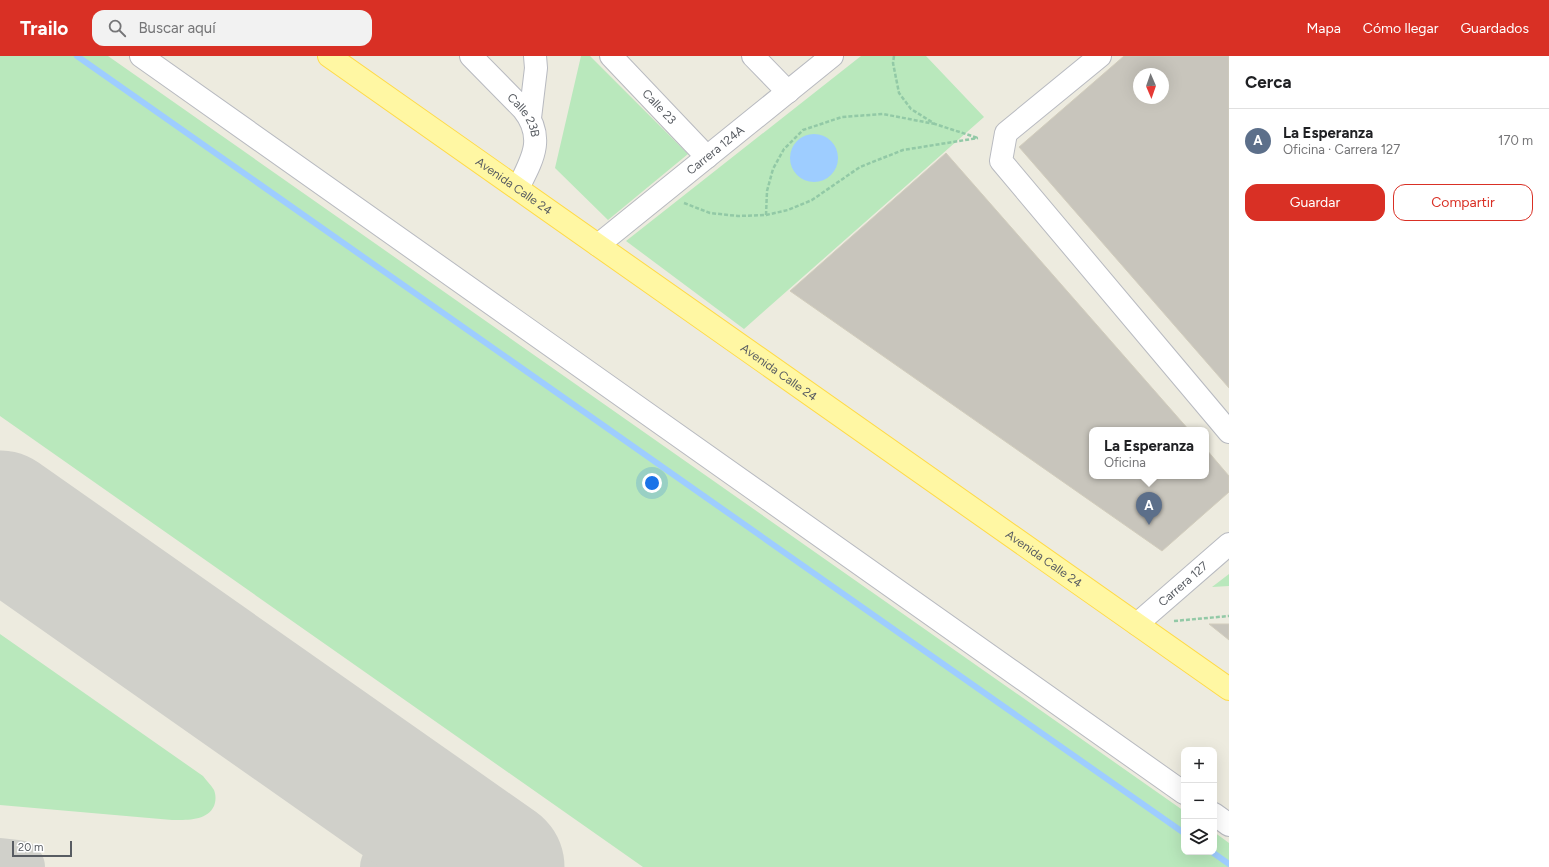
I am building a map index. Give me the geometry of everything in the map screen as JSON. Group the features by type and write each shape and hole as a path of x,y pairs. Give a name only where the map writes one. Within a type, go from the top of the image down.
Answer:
{"main road":[{"name":"Avenida Calle 24","path":"329,56 1229,689"}],"street":[{"path":"141,56 1181,791"},
{"name":"Calle 23B","path":"471,56 530,118 535,130 536,140 528,168 518,188"},
{"path":"530,118 536,68 535,56"},
{"name":"Calle 23","path":"611,56 707,157"},
{"path":"753,56 788,92"},
{"name":"Carrera 124A","path":"598,245 832,56"},
{"path":"1100,56 1006,133 1001,162 1229,432"},
{"name":"Carrera 127","path":"1137,624 1229,544"},
{"path":"1217,816 1229,825"}],"path":[{"path":"894,56 893,63 899,93 911,109 935,124"},
{"path":"661,195 710,213 738,216 766,215 788,210 812,200 860,167 903,150 978,138 935,124 883,114 842,116 803,130 784,149 773,169 767,191 766,215"},
{"path":"1137,624 1229,616"}],"green space":[{"path":"0,56 108,56 1181,809 1181,855 1217,855 1217,834 1229,843 1229,867 643,867 0,416"},
{"path":"581,56 590,56 688,154 608,220 555,168"},
{"path":"861,56 926,56 984,117 744,329 626,241"},
{"path":"1229,574 1229,586 1212,587"},
{"path":"0,634 203,776 213,788 215,794 215,804 211,811 207,815 196,819 172,820 0,805"}],"water":[{"path":"814,134 823,136 831,141 836,149 838,158 836,167 831,175 823,180 814,182 805,180 797,175 792,167 790,158 792,149 797,141 805,136"}],"building":[{"path":"1124,56 1229,56 1229,388 1019,147"},
{"path":"946,153 1186,427 1089,427 1089,479 1209,479 1209,453 1229,476 1229,492 1162,551 790,291"},
{"path":"1209,624 1229,624 1229,640"}],"waterway":[{"path":"77,56 1181,831"},
{"path":"1216,855 1229,864"}],"taxiway":[{"path":"345,760 376,799 389,821 393,832 394,843 393,852 387,867"},
{"path":"0,865 18,867"}],"runway":[{"path":"0,518 497,867"}],"place":[{"name":"La Esperanza","path":"1149,525"}]}
